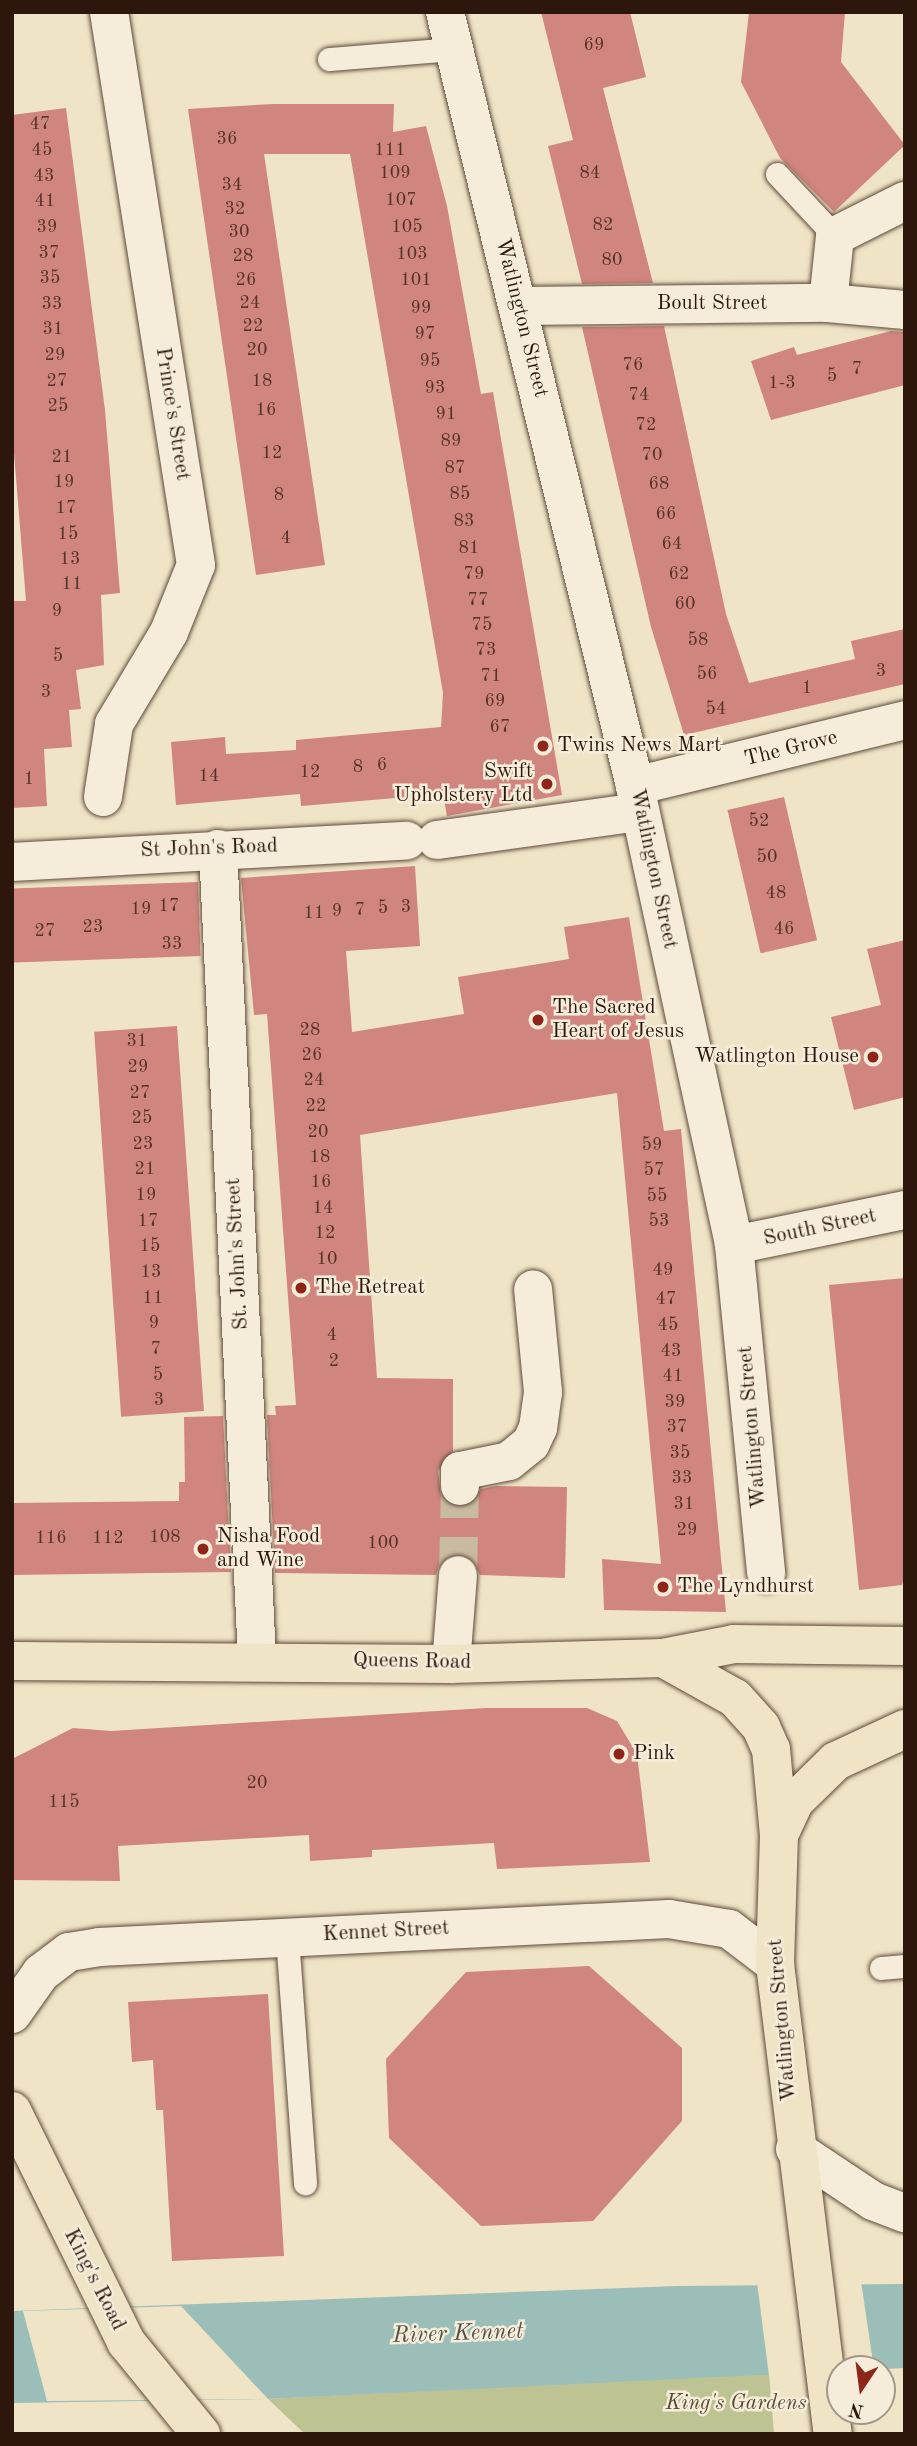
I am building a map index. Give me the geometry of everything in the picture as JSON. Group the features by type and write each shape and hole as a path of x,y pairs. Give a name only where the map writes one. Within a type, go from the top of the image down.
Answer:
{"main road":[{"name":"Queens Road","path":"20,1668 257,1659 451,1664 663,1658 734,1644 905,1646"},
{"name":"Watlington Street","path":"663,1658 735,1698 761,1727 771,1749 779,1835 775,1964 795,2149 833,2434"},
{"path":"779,1835 795,1801 836,1760 905,1729"},
{"name":"King's Road","path":"12,2111 107,2310 169,2401 201,2434"}],"street":[{"name":"Prince's Street","path":"103,797 114,724 169,632 196,565 109,12"},
{"name":"Watlington Street","path":"445,12 638,799 734,1245 766,1573"},
{"path":"828,303 835,236 905,201"},
{"name":"Boult Street","path":"519,306 828,303 905,310"},
{"name":"The Grove","path":"638,799 905,720"},
{"name":"St John's Road","path":"12,862 218,849 421,841 638,799"},
{"name":"St. John's Street","path":"218,849 257,1659"},
{"name":"South Street","path":"734,1245 905,1210"},
{"path":"460,1486 460,1471 509,1461 531,1443 538,1428 543,1392 533,1289"},
{"path":"451,1664 458,1575"},
{"name":"Kennet Street","path":"12,2014 41,1973 69,1952 287,1937 668,1919 729,1929 775,1964"},
{"path":"795,2149 873,2201 905,2213"}],"lane":[{"path":"329,59 454,49"},
{"path":"778,174 835,236"},
{"path":"287,1937 305,2183"},
{"path":"881,1968 905,1966"}],"green space":[{"name":"King's Gardens","path":"769,2373 774,2434 305,2434 268,2399"}],"water":[{"name":"River Kennet","path":"905,2284 905,2368 896,2368 896,2355 826,2355 826,2372 268,2399 12,2403 12,2311 677,2286"}],"pier":[{"path":"861,2281 872,2355 826,2355 826,2372 769,2376 757,2282"},
{"path":"181,2306 268,2399 47,2401 23,2311"}],"building":[{"path":"541,12 630,12 646,77 603,88 653,283 582,284 548,146 573,140"},
{"path":"749,12 845,12 841,62 905,145 834,212 780,158 741,82"},
{"path":"273,104 394,104 393,132 426,126 447,206 481,394 493,392 562,795 447,816 443,794 301,806 300,794 176,805 171,742 225,737 226,754 296,750 296,740 441,727 443,693 350,154 264,154 325,565 256,575 188,109"},
{"path":"66,108 105,410 120,593 101,595 104,665 76,670 81,709 69,710 72,747 44,749 47,806 12,808 12,601 26,601 12,428 12,115"},
{"path":"664,326 726,614 749,683 855,659 851,641 905,629 905,684 684,735 651,627 582,327"},
{"path":"891,331 905,332 905,385 771,420 751,361 794,347 797,355"},
{"path":"784,797 817,940 761,953 727,810"},
{"path":"415,866 420,946 346,951 352,1032 464,1014 458,977 569,959 564,927 629,917 664,1131 681,1129 726,1612 604,1610 602,1559 661,1564 617,1093 360,1135 377,1378 453,1379 453,1451 438,1471 441,1496 450,1505 470,1505 481,1489 496,1486 567,1487 565,1578 480,1575 471,1557 459,1553 440,1562 436,1575 275,1573 267,1415 276,1415 275,1406 296,1405 267,1014 254,1015 241,878"},
{"path":"198,882 201,956 14,962 12,888"},
{"name":"Watlington House","path":"905,940 905,1097 854,1110 831,1017 881,1005 867,949"},
{"path":"177,1026 204,1411 121,1417 94,1032"},
{"path":"905,1278 905,1574 902,1585 859,1590 829,1285"},
{"path":"223,1416 231,1572 12,1575 12,1503 179,1501 179,1482 185,1482 184,1417"},
{"path":"486,1708 587,1708 617,1721 637,1754 650,1862 497,1869 494,1843 372,1850 372,1857 310,1861 309,1835 118,1846 120,1881 12,1880 12,1759 73,1728 111,1731"},
{"path":"589,1966 682,2048 682,2121 593,2221 481,2226 389,2138 386,2059 466,1972"},
{"path":"268,1994 284,2256 172,2261 163,2110 156,2110 153,2060 132,2062 128,2002"}],"tunnel":[{"path":"458,1575 460,1486"}],"place":[{"name":"Twins News Mart","path":"543,746"},
{"name":"Swift Upholstery Ltd","path":"547,784"},
{"name":"The Sacred Heart of Jesus","path":"538,1020"},
{"name":"Watlington House","path":"873,1057"},
{"name":"The Retreat","path":"301,1288"},
{"name":"Nisha Food and Wine","path":"203,1549"},
{"name":"The Lyndhurst","path":"663,1587"},
{"name":"Pink","path":"619,1754"}]}
